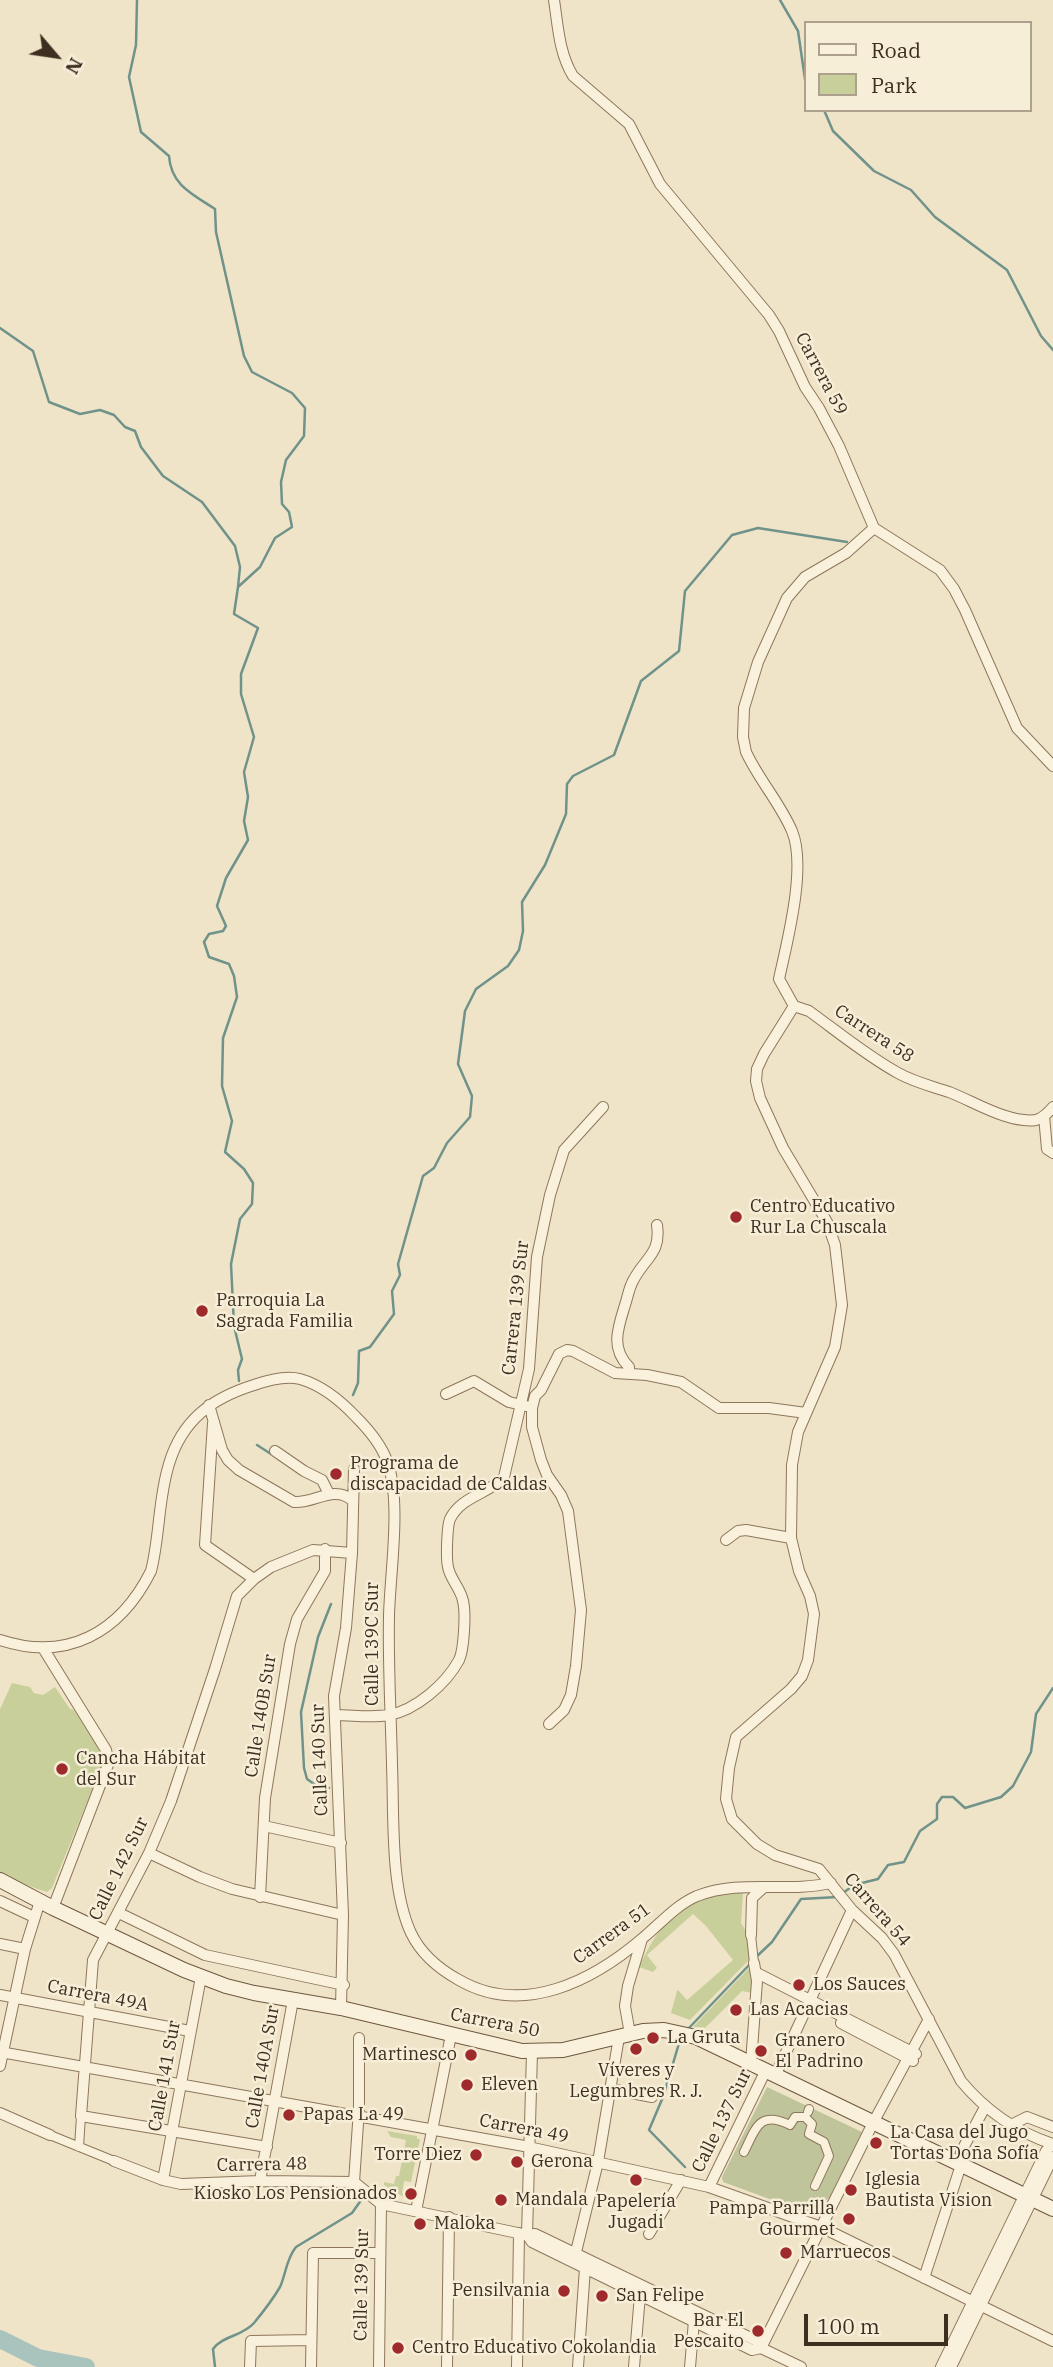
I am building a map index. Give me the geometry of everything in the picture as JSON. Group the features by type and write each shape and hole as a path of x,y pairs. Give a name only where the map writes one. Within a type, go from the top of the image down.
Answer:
{"main road":[{"name":"Carrera 50","path":"0,1880 201,1978 244,1990 341,2008 532,2052 563,2050 624,2035 664,2030 678,2032 771,2072 1053,2209"}],"street":[{"name":"Carrera 59","path":"554,0 559,40 568,67 581,84 629,124 660,184 769,315 805,387 839,446 874,528"},
{"path":"726,1540 738,1531 746,1530 792,1538 792,1465 798,1432 835,1347 842,1305 835,1245 827,1222 783,1148 760,1098 756,1082 757,1069 764,1054 794,1006 779,979 792,922 796,890 796,854 793,833 747,752 743,737 744,708 758,662 787,598 805,577 846,553 874,528 940,570 965,610 1017,728 1053,766"},
{"name":"Carrera 58","path":"794,1006 809,1012 897,1072 922,1084 949,1092 1000,1114 1035,1120 1044,1116"},
{"name":"Carrera 139 Sur","path":"391,1714 429,1695 459,1659 464,1602 448,1567 448,1522 455,1511 472,1496 497,1485 504,1477 526,1406 537,1257 550,1195 564,1150 603,1107"},
{"path":"1053,1107 1044,1116 1047,1149 1053,1153"},
{"path":"629,1374 629,1367 622,1360 618,1349 617,1331 632,1281 656,1248 657,1225"},
{"path":"526,1406 562,1351 573,1351 615,1373 681,1382 719,1408 769,1408 806,1413"},
{"name":"Calle 139C Sur","path":"209,1405 225,1395 260,1383 287,1377 304,1380 325,1390 354,1414 386,1458 393,1488 394,1510 389,1617 394,1830"},
{"path":"446,1394 474,1381 509,1402 526,1406"},
{"path":"209,1405 222,1450 239,1470 293,1502 302,1503 329,1494 341,1494 353,1501"},
{"path":"0,1640 27,1647 67,1646 93,1636 119,1615 143,1587 155,1556 169,1463 184,1432 209,1405"},
{"path":"526,1406 541,1460 568,1511 581,1610 571,1695 564,1710 549,1724"},
{"path":"213,1423 205,1545 254,1579 271,1567 313,1550 352,1553"},
{"path":"275,1451 303,1471 322,1480 329,1494"},
{"name":"Calle 140 Sur","path":"341,2008 344,1985 343,1915 334,1696 346,1628 352,1553 354,1469"},
{"name":"Carrera 54","path":"792,1538 799,1571 810,1596 814,1614 808,1660 802,1676 791,1689 736,1737 732,1748 726,1799 732,1819 766,1851 819,1869 894,1954 961,2081 985,2107 1011,2125 1053,2144"},
{"name":"Calle 140B Sur","path":"260,1897 265,1798 290,1644 297,1619 325,1572 325,1549"},
{"name":"Calle 142 Sur","path":"79,2147 93,1960 149,1853 175,1788 237,1596 254,1579"},
{"path":"0,2066 1,2052 34,1917 47,1905 109,1762 106,1750 43,1648"},
{"path":"335,1714 391,1714"},
{"path":"264,1826 341,1843"},
{"name":"Carrera 51","path":"394,1830 400,1901 411,1933 425,1955 440,1969 461,1982 494,1993 530,1996 577,1982 642,1939 673,1910 697,1896 731,1886 834,1887"},
{"path":"149,1853 200,1877 260,1897 343,1915"},
{"path":"751,2063 755,1968 751,1935 752,1898 763,1888"},
{"path":"0,1901 34,1917"},
{"name":"Calle 137 Sur","path":"709,2187 809,2003 848,1905"},
{"path":"119,1913 205,1955 344,1985"},
{"path":"575,2258 624,2035 628,1986 642,1939"},
{"path":"0,1944 25,1949"},
{"path":"755,1968 809,2003 912,2056"},
{"name":"Calle 141 Sur","path":"163,2180 201,1978"},
{"name":"Carrera 49A","path":"0,1995 190,2031"},
{"name":"Calle 140A Sur","path":"260,2181 293,2000"},
{"path":"761,2348 873,2123 930,2022"},
{"path":"416,2211 451,2035"},
{"path":"359,2038 354,2182 382,2204 523,2234 532,2242 575,2258 696,2317 757,2341 772,2360 801,2367"},
{"name":"Carrera 49","path":"1,2052 530,2147 709,2187 821,2227 1053,2341"},
{"path":"517,2367 530,2147 532,2052"},
{"path":"611,2089 652,2097"},
{"path":"924,2278 961,2165 961,2152 985,2107"},
{"name":"Carrera 48","path":"0,2113 114,2161 181,2184 354,2182"},
{"path":"744,2152 761,2122 776,2119 790,2124 795,2117 807,2113 812,2124 809,2134 821,2140 829,2150 829,2161 816,2186"},
{"path":"81,2116 267,2147"},
{"path":"1011,2125 1027,2117 1053,2127"},
{"path":"1029,2197 1046,2151 1053,2144"},
{"path":"941,2367 976,2304 1029,2197 1053,2157"},
{"name":"Calle 137 Sur","path":"649,2234 681,2180"},
{"name":"Calle 139 Sur","path":"379,2367 382,2204"},
{"path":"447,2367 449,2217"},
{"path":"311,2367 313,2253 379,2253"},
{"path":"578,2367 587,2264"},
{"path":"634,2367 642,2291"},
{"path":"951,2367 976,2304"},
{"path":"690,2367 696,2317"},
{"path":"250,2367 251,2341 311,2340"}],"green space":[{"path":"12,1683 30,1687 34,1693 43,1695 55,1687 70,1709 74,1710 105,1758 52,1888 47,1892 0,1872 0,1709"},
{"path":"740,1891 743,1893 741,1923 749,1936 751,1958 690,2020 671,2013 678,1990 687,2000 733,1960 693,1914 647,1955 657,1968 653,1972 639,1967 650,1946 663,1926 680,1909 706,1897"},
{"path":"751,1966 752,1993 742,1991 705,2028 693,2027"},
{"path":"767,2087 862,2132 829,2198 805,2212 723,2182 722,2177"},
{"path":"387,2131 417,2136 417,2139 420,2139 411,2182 404,2181 402,2193 409,2194 407,2199 384,2185 384,2182 394,2184 396,2176 399,2176 406,2140 391,2137"}],"waterway":[{"path":"137,0 136,45 129,77 141,132 169,156 178,182 215,209 216,232 244,356 252,372 292,393 305,408 304,436 286,460 281,482 282,504 289,512 292,527 275,538 260,567 238,587 234,614 258,628 241,674 241,694 254,737 244,772 248,797 244,821 248,840 226,878 217,906 226,926 223,931 209,934 204,942 209,957 229,964 234,976 237,997 223,1038 222,1086 232,1121 225,1152 244,1169 253,1183 252,1204 240,1219 231,1264 234,1326 242,1359 238,1370 239,1381"},
{"path":"780,0 798,31 804,72"},
{"path":"825,112 833,131 874,171 911,190 935,217 1007,270 1041,336 1053,350"},
{"path":"0,328 33,351 49,402 80,414 100,410 114,415 125,427 135,431 141,447 163,476 202,502 235,546 240,567 238,587"},
{"path":"353,1395 358,1383 359,1351 370,1347 394,1314 392,1291 400,1275 398,1264 423,1176 434,1168 447,1143 470,1117 472,1096 458,1064 465,1011 476,989 508,966 519,950 523,931 522,902 545,865 566,814 567,784 573,776 614,755 641,681 679,651 685,591 732,535 758,528 847,542"},
{"path":"257,1445 271,1454"},
{"path":"329,1788 307,1779 301,1712 318,1637 331,1604"},
{"path":"843,1893 854,1885 878,1879 888,1865 904,1862 920,1831 937,1819 937,1804 942,1797 953,1797 965,1808 1001,1797 1013,1786 1031,1752 1036,1714 1053,1688"},
{"path":"755,1958 772,1942 801,1899 838,1897"},
{"path":"688,2029 751,1963"},
{"path":"680,2040 663,2097 649,2130 685,2167"},
{"path":"215,2367 213,2349 254,2323 280,2287 290,2256 296,2247 352,2213 364,2196"},
{"path":"0,2339 38,2358 86,2367"}],"place":[{"name":"Centro Educativo Rur La Chuscala","path":"736,1217"},
{"name":"Parroquia La Sagrada Familia","path":"202,1311"},
{"name":"Programa de discapacidad de Caldas","path":"336,1474"},
{"name":"Cancha Hábitat del Sur","path":"62,1769"},
{"name":"Los Sauces","path":"799,1985"},
{"name":"Las Acacias","path":"736,2010"},
{"name":"La Gruta","path":"653,2038"},
{"name":"Víveres y Legumbres R. J.","path":"636,2049"},
{"name":"Granero El Padrino","path":"761,2051"},
{"name":"Martinesco","path":"471,2055"},
{"name":"Eleven","path":"467,2085"},
{"name":"Papas La 49","path":"289,2115"},
{"name":"La Casa del Jugo Tortas Doña Sofía","path":"876,2143"},
{"name":"Torre Diez","path":"476,2155"},
{"name":"Gerona","path":"517,2162"},
{"name":"Papelería Jugadi","path":"636,2180"},
{"name":"Iglesia Bautista Vision","path":"851,2190"},
{"name":"Kiosko Los Pensionados","path":"411,2194"},
{"name":"Mandala","path":"501,2200"},
{"name":"Pampa Parrilla Gourmet","path":"849,2219"},
{"name":"Maloka","path":"420,2224"},
{"name":"Marruecos","path":"786,2253"},
{"name":"Pensilvania","path":"564,2291"},
{"name":"San Felipe","path":"602,2296"},
{"name":"Bar El Pescaito","path":"758,2331"},
{"name":"Centro Educativo Cokolandia","path":"398,2348"}]}
